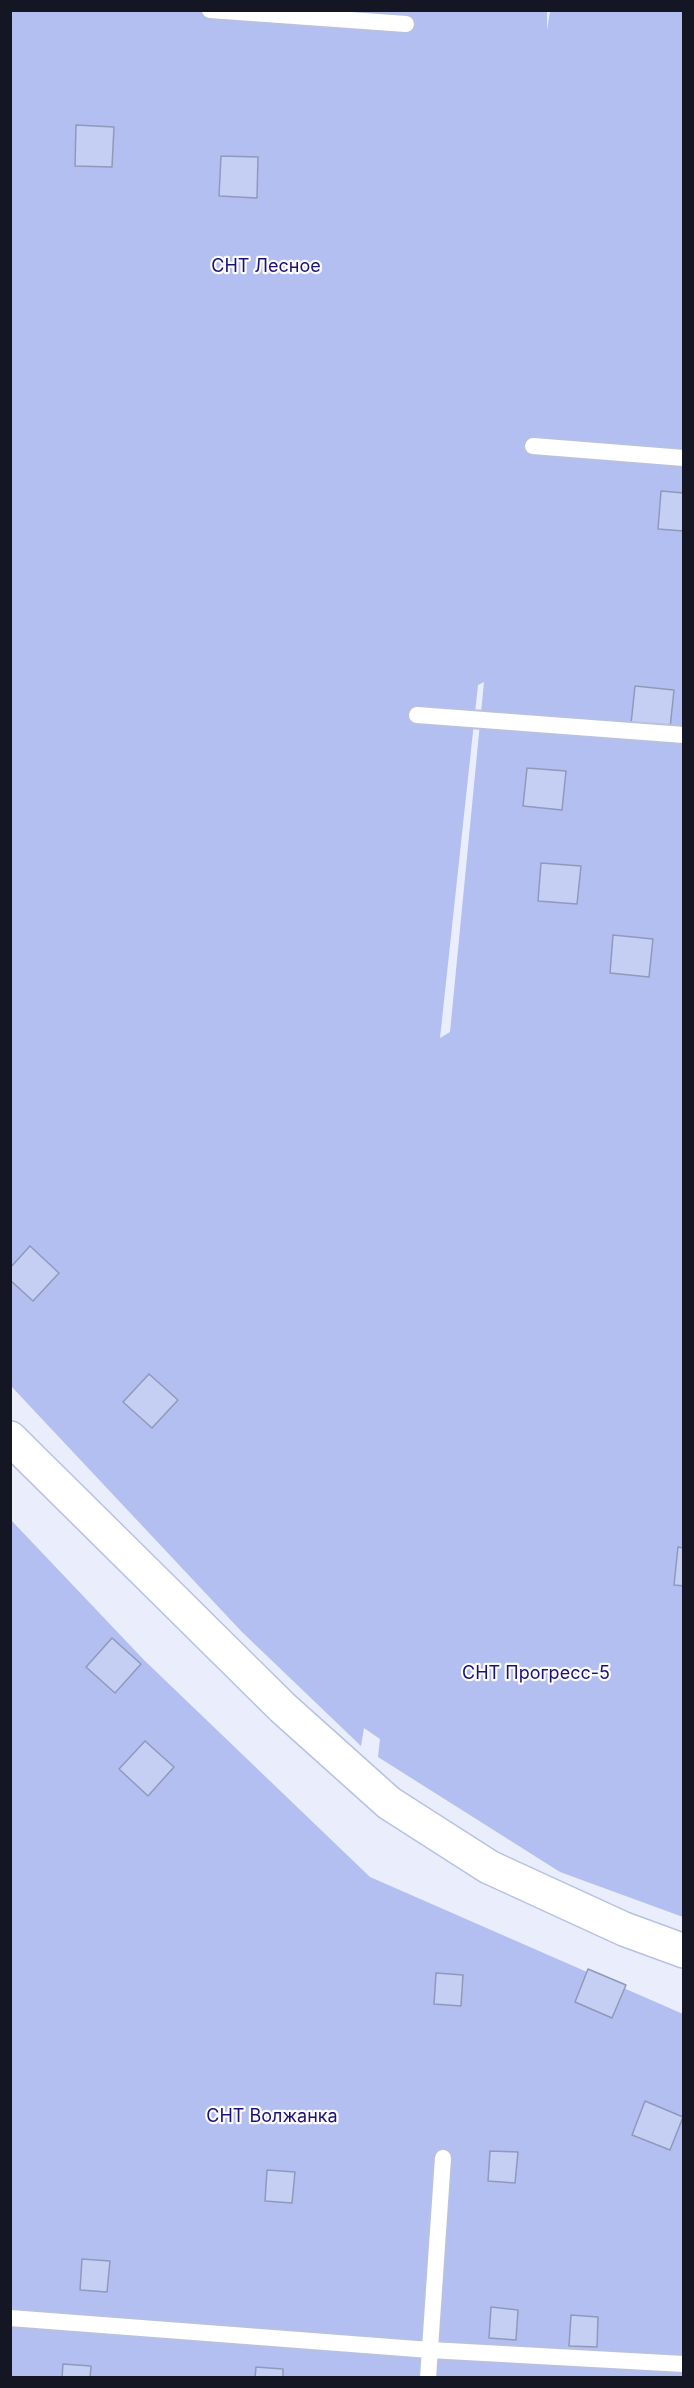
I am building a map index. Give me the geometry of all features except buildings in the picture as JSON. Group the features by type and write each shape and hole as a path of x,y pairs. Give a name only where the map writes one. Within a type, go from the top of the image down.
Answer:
{"street":[{"path":"10,1438 283,1708 389,1803 489,1867 624,1929 684,1952"}],"lane":[{"path":"210,10 406,24"},
{"path":"533,446 684,458"},
{"path":"417,715 684,735"},
{"path":"429,2378 443,2158"},
{"path":"10,2318 430,2350 684,2364"}],"green space":[{"name":"СНТ Лесное","path":"547,10 547,30 550,11 683,11 683,1917 560,1872 378,1757 380,1739 364,1728 361,1746 242,1632 11,1386 11,11","holes":["484,682 450,1032 440,1038 478,685"]},
{"name":"СНТ Волжанка","path":"10,1519 144,1660 370,1877 683,2014 683,2377 11,2377"}],"park label":[{"name":"СНТ Прогресс-5","path":"536,1674"}]}
